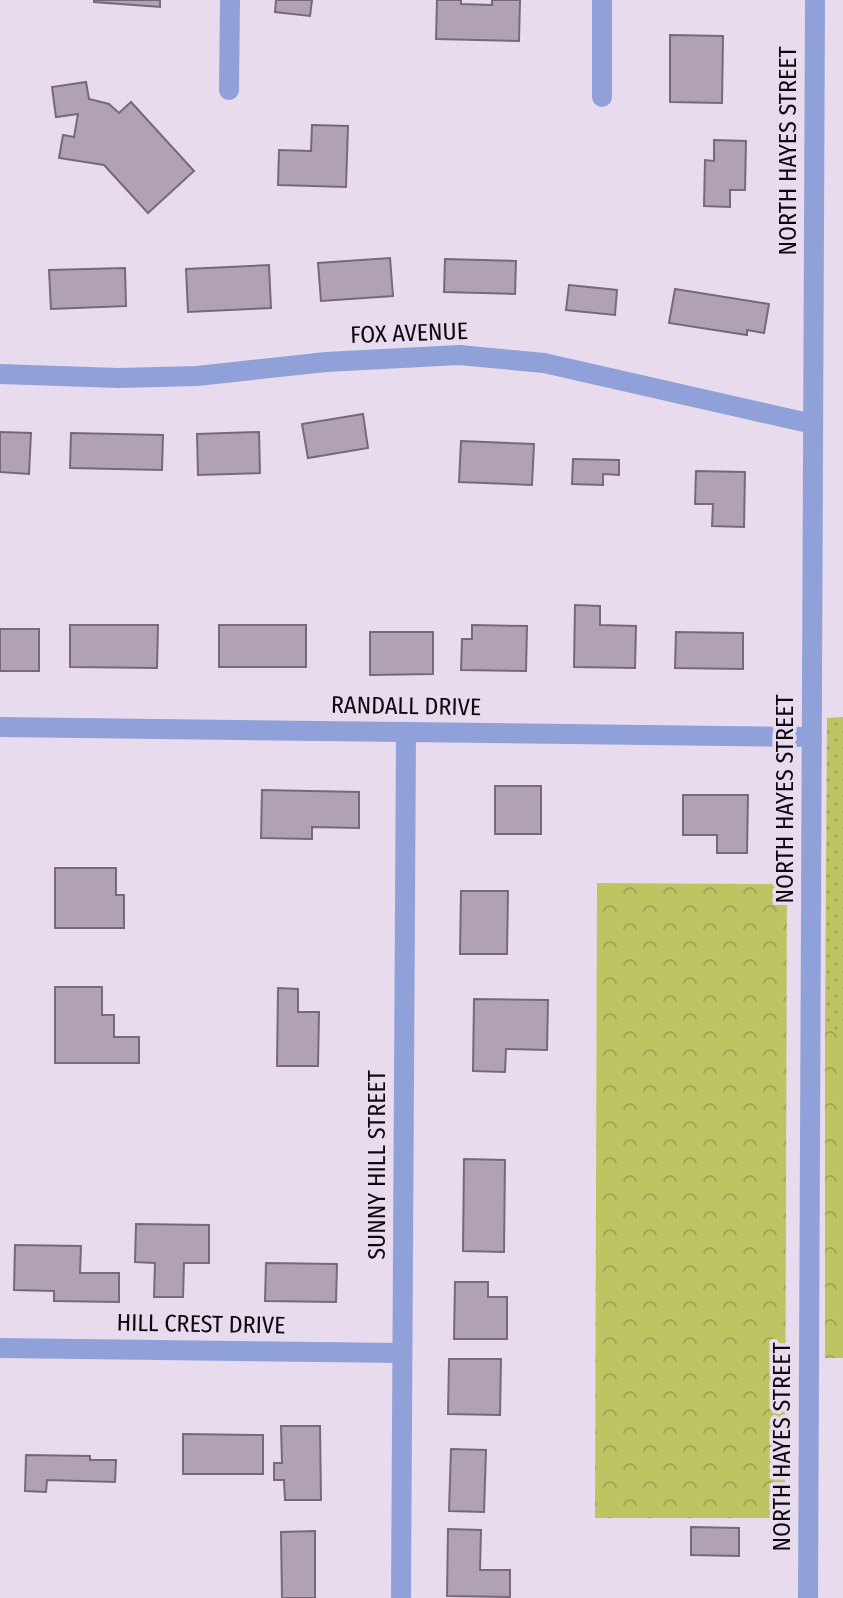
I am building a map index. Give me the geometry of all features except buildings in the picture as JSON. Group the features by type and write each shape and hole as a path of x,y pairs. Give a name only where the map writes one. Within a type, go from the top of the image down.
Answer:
{"street":[{"path":"229,90 230,0"},
{"path":"602,0 602,97"},
{"name":"NORTH HAYES STREET","path":"808,1598 815,0"},
{"name":"FOX AVENUE","path":"0,374 119,378 197,376 326,362 459,355 544,363 813,424"},
{"name":"RANDALL DRIVE","path":"0,727 812,737"},
{"name":"SUNNY HILL STREET","path":"401,1598 406,732"},
{"name":"HILL CREST DRIVE","path":"0,1348 401,1353"}],"green space":[{"path":"843,717 843,1030 825,1030 827,718"},
{"path":"597,883 787,884 785,1518 595,1518"},
{"path":"825,1030 843,1030 843,1358 825,1358"}]}
